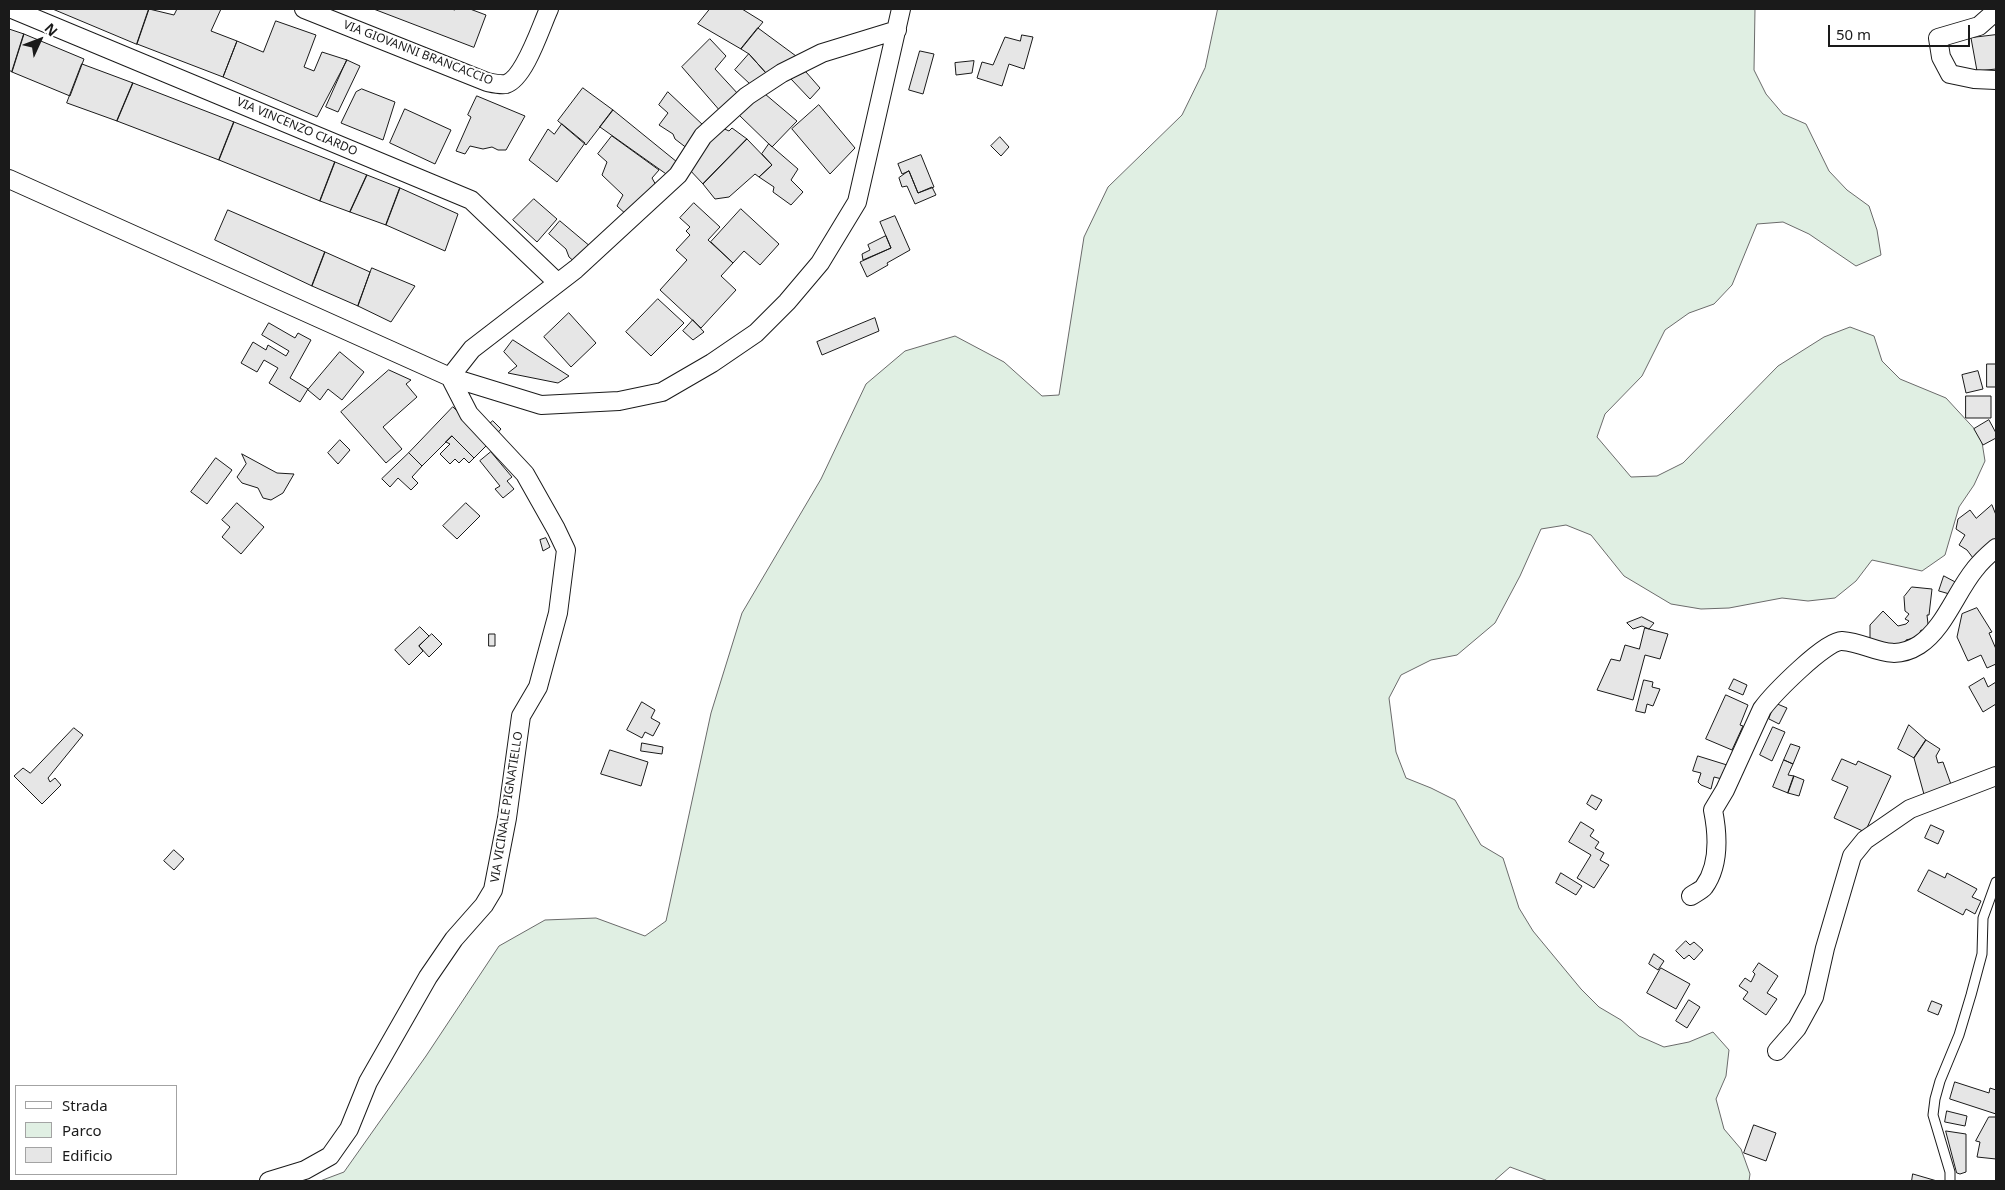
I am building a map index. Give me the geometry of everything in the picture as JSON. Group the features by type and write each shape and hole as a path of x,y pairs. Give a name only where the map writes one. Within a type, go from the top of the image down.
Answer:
{"street":[{"name":"VIA VINCENZO CIARDO","path":"12,9 471,200 558,283"},
{"name":"VIA GIOVANNI BRANCACCIO","path":"304,9 486,82 507,84 523,69 549,9"},
{"path":"9,179 450,377 541,405 619,402 662,392 712,364 756,332 788,302 820,263 857,202 901,9"},
{"path":"1996,11 1979,26 1938,38 1941,57 1950,74 1974,79 1996,80"},
{"path":"450,377 472,349 576,269 678,176 702,136 747,96 782,73 822,53 896,30"},
{"name":"VIA VICINALE PIGNATIELLO","path":"269,1181 305,1170 330,1156 349,1129 368,1082 428,978 454,939 484,905 493,890 507,818 521,716 538,687 558,613 566,550 525,474 469,414 450,377"},
{"path":"1691,896 1704,888 1714,864 1717,831 1713,810 1725,790 1762,709 1771,697 1786,681 1828,646 1840,640 1894,654 1905,652 1920,644 1936,630 1975,568 1996,548"},
{"path":"1777,1051 1797,1028 1814,997 1825,948 1852,856 1865,840 1910,809 1996,776"}],"lane":[{"path":"1950,1181 1950,1172 1933,1115 1935,1099 1940,1081 1960,1035 1972,995 1982,954 1983,918 1996,882"}],"green space":[{"path":"1218,9 1755,9 1754,70 1766,94 1783,114 1806,124 1829,171 1847,190 1869,206 1877,230 1881,255 1856,266 1809,234 1783,222 1757,224 1732,285 1714,304 1689,313 1665,330 1642,376 1605,414 1597,437 1631,477 1657,476 1683,463 1778,366 1824,337 1850,327 1874,336 1882,361 1900,379 1946,398 1981,436 1985,461 1974,485 1959,507 1945,555 1922,571 1872,560 1856,581 1835,598 1808,601 1782,598 1729,608 1701,609 1671,604 1624,576 1591,535 1566,525 1541,529 1520,576 1495,623 1457,655 1431,660 1401,675 1389,698 1396,752 1406,778 1455,800 1481,845 1503,858 1519,908 1533,931 1581,989 1599,1007 1621,1020 1639,1036 1664,1047 1689,1042 1713,1032 1729,1050 1726,1076 1716,1099 1724,1129 1741,1149 1750,1174 1749,1181 1548,1181 1510,1167 1494,1181 320,1181 344,1172 426,1056 499,946 545,920 596,918 645,936 666,921 711,713 742,613 821,479 866,384 905,351 955,336 1004,362 1042,396 1059,395 1084,237 1108,187 1182,115 1205,68"}],"building":[{"path":"53,9 149,9 137,44"},
{"path":"149,9 174,15 177,9 221,9 211,31 237,41 223,77 137,44"},
{"path":"374,9 470,9 486,15 474,47"},
{"path":"710,9 742,9 763,22 741,49 698,24"},
{"path":"276,21 316,35 304,67 314,71 322,52 347,60 317,117 223,77 237,41 263,52"},
{"path":"758,28 796,56 766,73 749,54 741,49"},
{"path":"9,29 24,34 12,72 9,70"},
{"path":"24,34 84,59 70,96 12,72"},
{"path":"1022,35 1033,37 1024,69 1009,64 1002,86 977,78 982,62 993,65 1005,37 1020,41"},
{"path":"1996,35 1996,69 1977,71 1971,38"},
{"path":"710,39 726,56 715,69 739,95 721,112 682,67"},
{"path":"920,51 934,54 923,94 909,90"},
{"path":"749,54 766,73 750,84 735,70"},
{"path":"347,60 360,66 338,112 326,107"},
{"path":"974,61 972,73 956,75 955,63"},
{"path":"82,64 133,83 117,121 67,103"},
{"path":"806,72 820,88 810,99 791,79"},
{"path":"133,83 234,122 219,160 117,121"},
{"path":"583,88 613,110 586,145 558,121"},
{"path":"362,89 395,102 383,140 341,123 356,92"},
{"path":"668,92 704,126 688,149 675,139 673,134 659,125 668,113 659,105"},
{"path":"765,94 797,121 772,147 739,115 754,98"},
{"path":"477,96 525,116 506,150 498,150 492,147 483,149 470,146 465,154 456,151 471,117 468,115"},
{"path":"819,105 855,148 830,174 792,129"},
{"path":"405,109 451,130 435,164 390,143"},
{"path":"613,110 677,162 669,176 600,127"},
{"path":"234,122 335,162 320,201 219,160"},
{"path":"562,124 585,143 557,182 529,160 548,129 554,134"},
{"path":"718,126 729,131 732,128 747,139 703,184 688,168"},
{"path":"612,136 659,170 652,178 657,187 628,216 617,206 623,195 602,175 607,162 598,154"},
{"path":"1000,137 1009,147 1001,156 991,146"},
{"path":"747,139 772,165 759,177 755,174 729,197 715,199 703,184"},
{"path":"769,144 798,169 791,180 803,192 791,205 773,192 774,187 759,177 772,165 762,154"},
{"path":"921,155 934,187 918,193 909,171 902,174 898,164"},
{"path":"335,162 367,175 350,212 320,201"},
{"path":"909,171 918,193 932,187 936,195 915,204 907,186 902,187 899,178"},
{"path":"367,175 400,188 386,225 350,212"},
{"path":"400,188 458,214 445,251 386,225"},
{"path":"534,199 557,219 537,242 513,220"},
{"path":"694,203 720,227 708,240 733,263 721,276 736,290 701,328 660,290 687,260 676,250 690,235 686,231 690,227 680,218"},
{"path":"741,209 779,244 760,265 744,251 733,263 711,242"},
{"path":"228,210 325,252 312,286 215,240"},
{"path":"895,216 910,250 867,277 860,262 891,248 880,222"},
{"path":"560,221 591,247 576,263 569,257 566,249 549,234"},
{"path":"886,236 891,248 863,260 862,254 870,250 868,245"},
{"path":"325,252 370,272 358,306 312,286"},
{"path":"372,268 415,286 391,322 358,306"},
{"path":"658,299 684,323 651,356 626,332"},
{"path":"569,313 596,343 571,367 544,337"},
{"path":"875,318 879,331 822,355 817,342"},
{"path":"693,320 704,332 693,340 683,331"},
{"path":"269,323 295,338 298,333 311,340 290,378 308,389 300,402 269,383 278,368 264,360 257,372 241,363 253,342 266,350 268,345 286,356 289,351 262,335"},
{"path":"513,340 569,376 558,383 508,373 517,366 504,352"},
{"path":"340,352 364,372 342,400 328,389 320,400 308,390"},
{"path":"1987,364 1996,364 1996,387 1987,387"},
{"path":"389,370 411,380 406,384 417,397 383,427 402,449 386,463 341,412"},
{"path":"1978,371 1983,389 1966,393 1962,375"},
{"path":"1966,396 1991,396 1991,418 1966,418"},
{"path":"453,407 490,442 474,458 452,436 422,466 409,453"},
{"path":"1989,420 1996,433 1996,438 1983,445 1974,429"},
{"path":"493,421 501,429 494,437 485,428"},
{"path":"452,436 474,458 469,463 464,458 459,463 455,459 450,464 440,454 450,444 446,442"},
{"path":"340,440 350,450 338,464 328,453"},
{"path":"491,452 512,477 507,481 514,489 503,498 495,489 500,486 480,461"},
{"path":"409,453 422,466 412,477 418,483 411,490 398,478 390,487 382,479"},
{"path":"242,454 277,473 294,474 283,493 271,500 263,498 258,488 242,483 237,477 246,464"},
{"path":"216,458 232,470 207,504 191,492"},
{"path":"237,503 264,527 241,554 222,537 230,527 222,520"},
{"path":"466,503 480,516 457,539 443,526"},
{"path":"1992,505 1996,515 1996,540 1973,558 1967,550 1959,545 1965,535 1956,529 1958,519 1970,510 1976,518"},
{"path":"546,538 550,547 543,551 540,540"},
{"path":"1944,576 1959,584 1953,595 1939,591"},
{"path":"1912,587 1932,589 1929,615 1927,615 1928,624 1934,624 1930,633 1921,630 1918,637 1906,640 1906,645 1870,645 1870,625 1883,611 1898,626 1909,621 1905,619 1909,614 1905,611 1904,597"},
{"path":"1977,608 1992,632 1989,633 1996,649 1996,664 1987,668 1981,655 1968,661 1957,637 1962,614"},
{"path":"1642,617 1654,623 1649,629 1642,626 1633,629 1627,623"},
{"path":"420,627 429,636 419,646 423,651 409,665 395,650"},
{"path":"1645,628 1668,634 1660,659 1645,655 1633,700 1597,690 1611,659 1620,661 1625,645 1639,649"},
{"path":"432,634 442,644 429,657 419,646"},
{"path":"489,634 495,634 495,646 489,646"},
{"path":"1984,678 1988,687 1996,682 1996,704 1983,712 1969,687"},
{"path":"1734,679 1747,685 1743,695 1729,689"},
{"path":"1644,680 1653,682 1652,687 1660,689 1653,706 1647,704 1645,713 1636,711"},
{"path":"1726,695 1748,705 1740,725 1743,726 1732,750 1706,739"},
{"path":"642,702 655,710 651,718 660,723 653,736 645,732 642,738 627,730"},
{"path":"1775,703 1787,708 1779,724 1769,719"},
{"path":"1909,725 1926,740 1914,758 1898,749"},
{"path":"1773,727 1785,732 1772,761 1760,755"},
{"path":"74,728 83,735 48,778 50,782 55,778 61,785 42,804 14,776 23,768 30,773"},
{"path":"1926,740 1940,749 1936,756 1938,763 1943,762 1953,790 1925,798 1914,758"},
{"path":"642,743 663,747 662,754 641,751"},
{"path":"1791,744 1800,747 1793,764 1784,760"},
{"path":"610,750 648,762 641,786 601,774"},
{"path":"1698,756 1727,765 1722,779 1714,777 1711,789 1698,782 1701,773 1693,771"},
{"path":"1842,759 1856,765 1858,761 1891,776 1865,832 1834,818 1848,787 1832,780"},
{"path":"1784,760 1793,764 1788,775 1794,776 1788,793 1773,787"},
{"path":"1794,776 1804,780 1799,796 1788,793"},
{"path":"1592,795 1602,800 1596,810 1587,804"},
{"path":"1581,822 1594,830 1590,836 1599,842 1595,848 1604,853 1600,860 1609,865 1594,888 1577,878 1591,855 1569,842"},
{"path":"1931,825 1944,831 1938,844 1925,838"},
{"path":"174,850 184,859 174,870 164,861"},
{"path":"1929,870 1945,878 1947,873 1977,889 1972,897 1981,901 1975,914 1966,909 1963,915 1918,891"},
{"path":"1561,873 1582,886 1576,895 1556,883"},
{"path":"1686,941 1690,945 1694,942 1703,950 1694,960 1689,955 1684,959 1676,951"},
{"path":"1654,954 1664,961 1658,970 1649,964"},
{"path":"1759,963 1778,976 1767,993 1777,999 1766,1015 1743,999 1748,992 1739,986 1745,978 1751,982 1755,974 1753,972"},
{"path":"1661,968 1690,984 1676,1009 1647,993"},
{"path":"1689,1000 1700,1007 1687,1028 1676,1021"},
{"path":"1932,1001 1942,1005 1938,1015 1928,1011"},
{"path":"1955,1082 1989,1093 1990,1088 1996,1090 1996,1114 1950,1099"},
{"path":"1947,1111 1967,1116 1965,1126 1945,1122"},
{"path":"1989,1117 1996,1117 1996,1159 1977,1157 1980,1142 1976,1141"},
{"path":"1754,1125 1776,1133 1766,1161 1744,1153"},
{"path":"1946,1131 1966,1134 1966,1172 1957,1173"},
{"path":"1913,1174 1937,1181 1912,1181"}]}
